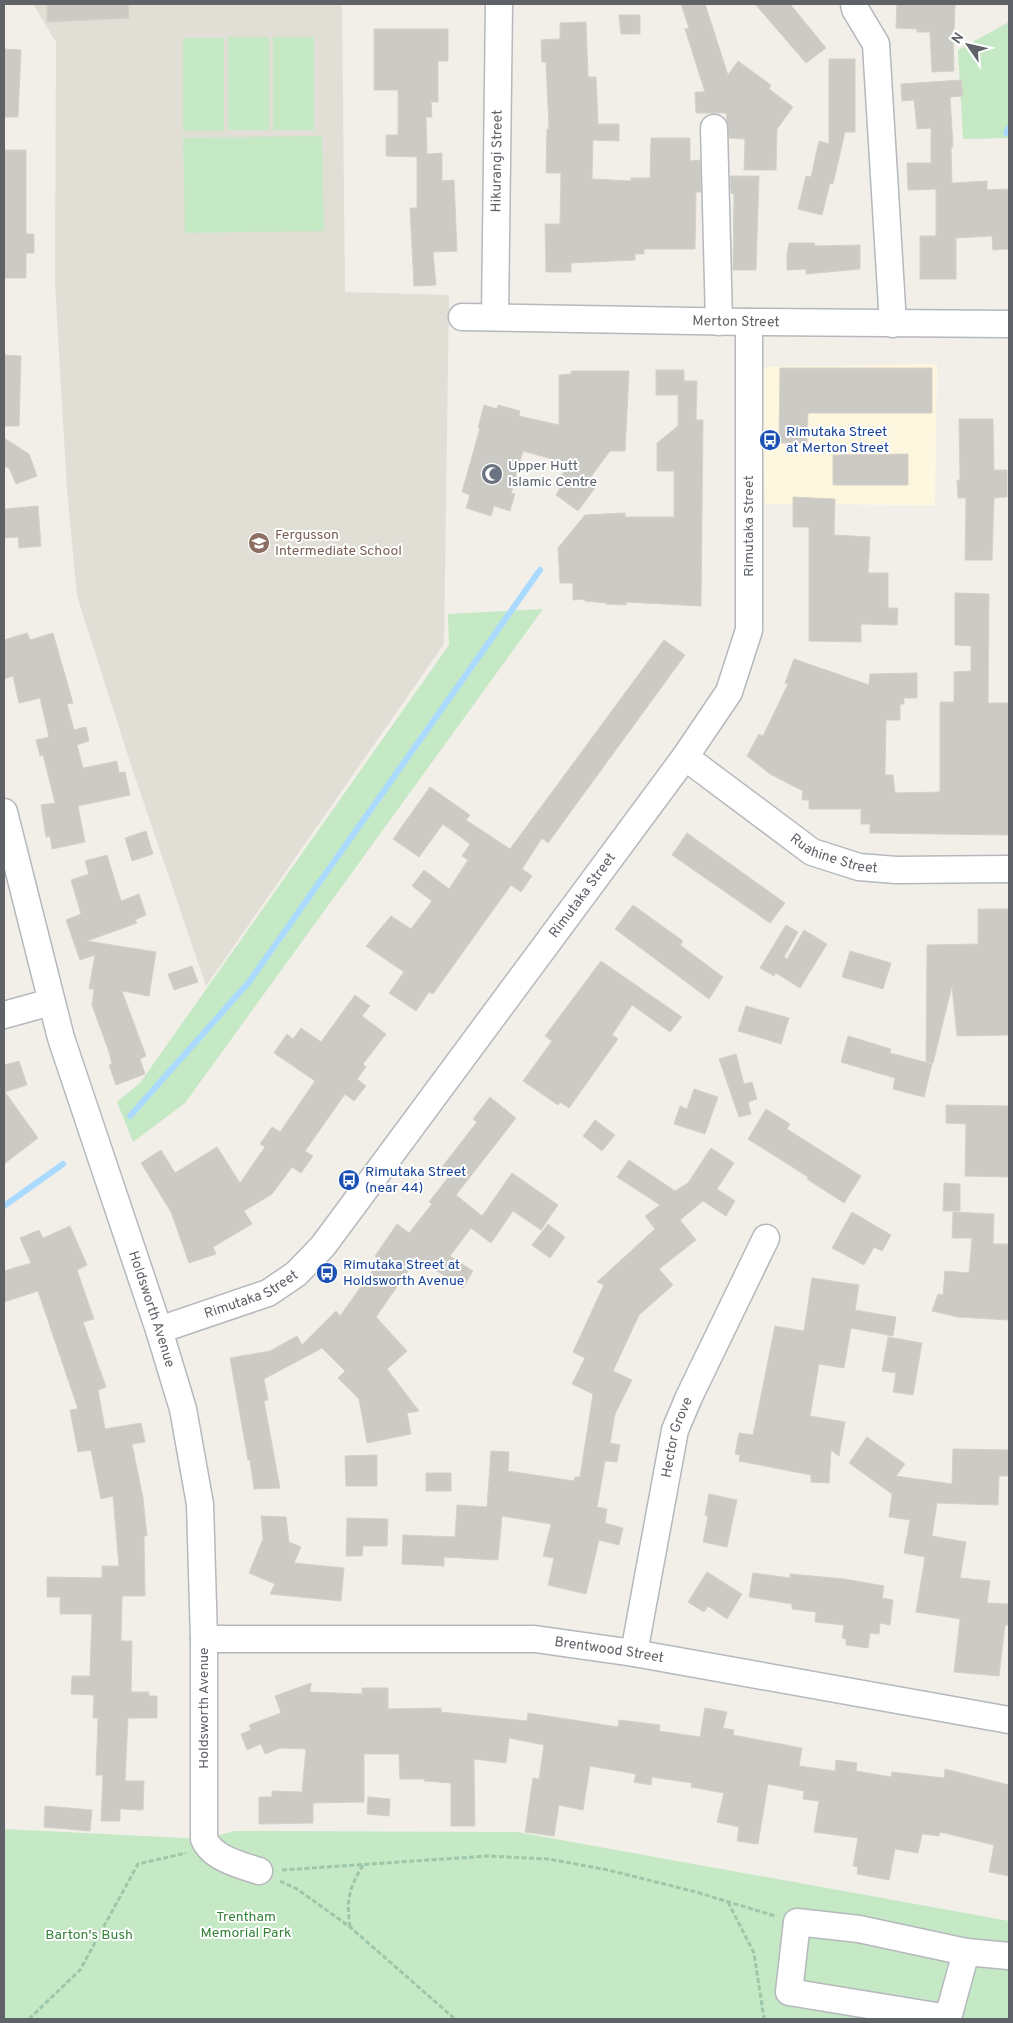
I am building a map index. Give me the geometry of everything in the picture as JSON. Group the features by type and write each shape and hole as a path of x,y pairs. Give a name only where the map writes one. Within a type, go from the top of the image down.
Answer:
{"street":[{"name":"Hikurangi Street","path":"495,317 499,4"},
{"path":"854,4 855,9 876,44 893,324"},
{"path":"714,128 719,322"},
{"name":"Merton Street","path":"462,317 719,322 1009,324"},
{"name":"Rimutaka Street","path":"159,1330 268,1293 296,1274 312,1259 685,757 729,692 749,630 749,322"},
{"name":"Ruahine Street","path":"685,757 812,852 859,867 896,870 1009,869"},
{"name":"Holdsworth Avenue","path":"4,812 72,1076 159,1330 183,1409 200,1504 204,1639 204,1839 208,1848"},
{"path":"4,1015 52,1002"},
{"name":"Hector Grove","path":"634,1653 675,1430 766,1238"},
{"name":"Brentwood Street","path":"204,1639 535,1639 634,1653 1009,1720"},
{"path":"208,1848 233,1862 259,1871"},
{"path":"966,1952 948,2018 788,1992 797,1922 859,1929 966,1952 1009,1956"}],"path":[{"path":"29,2019 80,1970 138,1864 208,1848"},
{"path":"259,1871 488,1856 549,1859 608,1870 797,1922"},
{"path":"350,1927 347,1907 351,1884 363,1865"},
{"path":"259,1871 297,1889 350,1927 455,2019"},
{"path":"728,1902 754,1953 764,2019"}],"shaded area":[{"name":"Fergusson Intermediate School","path":"33,4 342,4 345,292 449,295 444,644 206,986 131,765 77,596 67,490 55,284 56,42"},
{"path":"937,364 935,505 765,504 760,377 764,367"}],"green space":[{"path":"1009,22 1009,138 963,139 958,50"},
{"path":"228,37 269,37 269,130 228,130"},
{"path":"273,37 314,37 314,130 273,130"},
{"path":"183,38 224,38 224,131 183,131"},
{"path":"322,136 324,231 185,233 183,138"},
{"path":"543,609 185,1103 133,1142 117,1102 140,1083 449,645 448,614"},
{"name":"Trentham Memorial Park","path":"4,1829 204,1839 235,1831 517,1832 1009,1921 1009,2019 4,2019"}],"building":[{"path":"47,4 128,4 129,18 47,22"},
{"path":"681,4 705,4 728,75 738,61 771,85 769,89 793,107 777,129 776,170 744,170 745,139 729,138 726,113 696,113 695,92 705,92 685,29 689,28"},
{"path":"755,4 790,4 826,48 806,63"},
{"path":"897,4 955,4 953,32 954,71 932,72 930,32 917,32 917,29 896,28"},
{"path":"619,15 640,15 640,34 621,34"},
{"path":"586,22 588,77 596,77 598,124 619,124 619,141 593,140 592,179 631,181 631,178 650,178 651,138 690,138 690,161 700,160 701,192 696,192 695,249 644,249 644,254 635,254 635,260 571,263 571,272 546,272 545,224 560,224 561,173 546,173 547,129 549,129 546,62 542,62 541,40 560,39 560,23"},
{"path":"374,29 448,29 448,61 438,61 438,102 431,102 432,117 426,117 427,154 442,153 442,181 454,180 457,251 433,252 436,285 414,286 410,208 417,208 417,157 386,156 386,135 398,135 398,90 374,90"},
{"path":"4,49 21,50 18,117 4,117"},
{"path":"829,59 855,59 855,132 845,132 833,184 830,183 822,215 798,209 806,176 811,177 819,141 829,144"},
{"path":"961,80 963,96 950,97 953,147 951,147 952,183 987,181 987,190 1009,189 1009,249 993,250 992,236 956,238 956,279 920,279 920,236 936,236 936,189 908,190 907,163 931,163 931,128 917,129 914,100 902,101 901,84"},
{"path":"4,150 26,150 26,234 34,234 34,253 26,253 26,278 4,278"},
{"path":"730,176 759,176 756,270 733,270 734,194 731,193"},
{"path":"789,243 815,243 814,246 860,245 860,269 806,274 806,269 787,270"},
{"path":"4,355 21,356 19,426 4,426"},
{"path":"780,368 932,368 932,413 808,413 807,443 779,443"},
{"path":"656,370 684,370 684,381 697,381 696,420 703,420 701,606 626,602 626,605 585,601 585,599 573,600 573,583 560,583 558,548 585,515 625,513 625,517 674,517 674,471 657,471 657,443 678,426 678,395 656,395"},
{"path":"571,371 629,371 625,451 610,451 590,478 593,480 590,484 595,488 578,511 556,495 565,479 561,476 570,464 523,451 511,493 515,494 510,511 494,506 491,516 466,508 470,495 462,492 480,428 478,428 484,405 497,409 498,405 520,411 519,416 559,425 559,375 571,374"},
{"path":"959,419 993,419 994,470 1007,470 1007,497 994,498 992,560 965,560 966,498 958,498 957,480 960,480"},
{"path":"4,438 29,454 37,476 16,484 9,468 4,466"},
{"path":"908,454 908,485 833,485 833,455"},
{"path":"793,497 835,499 834,535 870,537 868,573 888,573 888,608 898,608 897,625 861,624 861,642 809,641 809,527 793,527"},
{"path":"38,506 41,546 19,548 18,537 4,538 4,509"},
{"path":"955,593 989,594 988,703 1009,703 1009,835 870,833 870,824 861,824 861,809 809,809 809,800 802,800 803,791 770,774 747,756 759,734 763,736 788,684 785,683 794,659 869,685 870,674 917,673 917,698 904,698 904,704 900,704 900,720 886,720 885,775 893,775 895,793 940,792 940,702 954,702 954,672 971,671 971,646 955,645"},
{"path":"27,633 30,640 53,633 73,703 67,704 74,730 86,727 89,741 77,745 83,768 117,761 119,773 125,772 130,795 78,806 85,842 52,849 50,836 46,837 41,805 55,803 43,755 40,756 36,740 49,737 40,698 19,703 13,676 4,679 4,640"},
{"path":"664,640 685,655 548,843 542,838 522,869 532,876 521,892 511,885 433,994 429,992 416,1011 389,993 404,972 366,946 391,916 411,929 432,901 412,886 424,870 449,889 468,860 462,856 470,844 443,824 419,857 393,839 430,787 470,815 466,820 510,849"},
{"path":"146,831 153,854 132,861 125,838"},
{"path":"687,833 785,903 770,923 672,855"},
{"path":"107,855 121,901 139,894 146,915 135,920 137,923 87,941 156,952 149,996 122,991 146,1056 140,1059 145,1074 116,1085 109,1065 112,1064 109,1052 92,1005 94,989 89,989 95,955 80,960 66,920 81,914 71,880 89,874 85,861"},
{"path":"633,905 683,941 680,945 723,977 709,999 615,929"},
{"path":"978,909 1009,909 1009,1035 957,1036 952,986 933,1063 926,1062 927,945 978,944"},
{"path":"786,925 798,932 784,957 787,959 804,930 827,944 800,988 776,973 774,976 760,968"},
{"path":"850,951 891,963 883,989 842,977"},
{"path":"601,961 682,1017 670,1032 632,1005 612,1035 618,1039 569,1108 560,1102 558,1105 523,1081 552,1041 545,1036"},
{"path":"192,966 198,982 174,990 168,974"},
{"path":"355,995 370,1006 362,1016 386,1034 363,1064 366,1067 357,1079 366,1086 354,1101 345,1094 305,1151 313,1156 301,1173 292,1167 272,1194 244,1211 252,1224 213,1247 216,1254 189,1263 171,1212 141,1163 161,1150 175,1173 217,1147 240,1183 265,1147 260,1144 272,1127 280,1132 315,1081 274,1053 287,1034 293,1039 301,1028 321,1042"},
{"path":"746,1006 789,1018 781,1044 738,1031"},
{"path":"848,1036 891,1049 890,1053 932,1064 924,1097 893,1089 895,1078 841,1062"},
{"path":"736,1054 744,1084 752,1082 757,1099 748,1102 751,1114 739,1117 719,1059"},
{"path":"19,1061 27,1085 5,1092 38,1138 4,1164 4,1065"},
{"path":"694,1089 718,1097 705,1134 674,1124 680,1106 687,1109"},
{"path":"490,1097 516,1118 456,1195 482,1216 512,1173 558,1205 541,1230 513,1211 491,1243 471,1228 450,1256 473,1271 463,1288 417,1258 376,1317 407,1351 387,1369 419,1411 407,1413 411,1434 367,1443 359,1399 338,1378 345,1371 322,1348 264,1379 268,1400 264,1401 280,1488 254,1489 230,1358 270,1351 297,1336 302,1345 336,1311 340,1316 380,1260 375,1256 397,1224 409,1233 432,1204 429,1202 451,1174 442,1167 477,1122 473,1119"},
{"path":"946,1105 1009,1106 1009,1177 965,1176 966,1124 946,1123"},
{"path":"766,1109 790,1124 787,1129 861,1176 844,1203 807,1179 808,1177 748,1139"},
{"path":"595,1120 615,1135 602,1151 583,1136"},
{"path":"711,1148 734,1163 717,1189 735,1201 726,1216 703,1201 680,1220 696,1240 659,1269 673,1285 639,1315 613,1371 632,1380 615,1414 610,1443 620,1445 617,1462 605,1461 597,1507 607,1509 605,1523 623,1528 619,1545 599,1540 586,1594 548,1585 554,1558 543,1556 551,1524 502,1516 498,1560 444,1557 444,1566 402,1564 403,1535 455,1537 457,1505 487,1507 491,1451 509,1452 508,1471 574,1481 575,1477 580,1477 593,1394 572,1384 585,1358 573,1352 604,1285 597,1282 655,1229 645,1216 660,1205 617,1177 629,1160 675,1191 688,1183"},
{"path":"944,1183 960,1184 960,1211 943,1211"},
{"path":"852,1212 891,1235 882,1251 874,1247 864,1265 832,1248"},
{"path":"953,1212 994,1214 993,1244 1009,1244 1009,1320 958,1317 932,1311 938,1294 943,1295 945,1271 969,1273 972,1238 952,1238"},
{"path":"548,1224 565,1237 550,1258 532,1245"},
{"path":"70,1226 87,1265 77,1270 94,1319 83,1322 106,1387 98,1390 105,1429 141,1423 145,1442 132,1444 143,1498 147,1536 144,1536 145,1596 122,1596 121,1641 132,1641 131,1692 149,1692 149,1696 157,1696 157,1718 128,1718 125,1781 144,1781 143,1810 120,1809 120,1821 101,1821 103,1775 96,1775 98,1718 93,1718 94,1695 71,1694 72,1676 90,1676 92,1614 60,1614 60,1597 47,1597 47,1577 102,1578 102,1566 119,1566 113,1496 101,1499 91,1450 78,1452 70,1410 78,1409 38,1291 4,1302 4,1271 31,1263 20,1238 39,1230 43,1238"},
{"path":"812,1278 859,1285 855,1310 896,1317 893,1336 851,1328 844,1368 819,1364 810,1416 845,1422 839,1456 831,1450 829,1483 811,1482 811,1475 739,1461 740,1455 735,1454 739,1433 753,1435 775,1326 804,1331"},
{"path":"888,1337 922,1343 913,1395 893,1392 896,1373 882,1371"},
{"path":"867,1437 905,1464 896,1476 952,1484 953,1449 1009,1450 1009,1476 999,1476 998,1505 937,1503 932,1536 966,1542 960,1578 990,1581 987,1603 1009,1604 1009,1625 1005,1625 999,1676 954,1672 960,1619 916,1612 925,1557 904,1553 910,1520 889,1517 892,1494 849,1463"},
{"path":"377,1455 377,1486 346,1486 345,1456"},
{"path":"426,1473 451,1473 451,1491 426,1491"},
{"path":"709,1494 737,1500 727,1547 703,1542 708,1516 705,1515"},
{"path":"261,1516 286,1517 289,1542 301,1547 294,1563 344,1568 341,1601 270,1594 275,1584 249,1573 263,1539"},
{"path":"347,1518 388,1519 387,1546 363,1546 362,1556 346,1556"},
{"path":"707,1572 742,1594 727,1619 708,1606 704,1612 688,1602"},
{"path":"753,1573 790,1578 790,1574 844,1579 884,1586 882,1598 893,1600 890,1625 880,1623 879,1634 870,1633 868,1648 846,1645 846,1639 842,1638 844,1625 815,1622 816,1612 792,1609 792,1604 749,1597"},
{"path":"311,1683 310,1692 362,1694 362,1688 388,1688 388,1709 441,1708 441,1712 527,1721 528,1713 618,1727 619,1720 660,1725 659,1731 700,1737 705,1708 727,1712 723,1728 734,1730 733,1735 802,1748 799,1766 835,1771 836,1760 857,1763 856,1771 891,1777 892,1772 944,1778 945,1769 1009,1785 1009,1876 989,1872 994,1845 940,1832 939,1836 922,1834 918,1853 895,1849 889,1880 857,1874 858,1867 853,1866 858,1838 814,1832 819,1801 803,1799 804,1791 768,1784 758,1844 737,1841 739,1827 717,1822 724,1793 691,1787 692,1783 652,1777 651,1785 634,1782 636,1774 590,1766 583,1810 559,1805 554,1836 525,1832 533,1778 539,1779 544,1745 509,1738 506,1763 474,1759 475,1826 451,1826 451,1783 424,1781 425,1779 400,1779 399,1754 364,1754 364,1802 313,1803 313,1823 259,1824 259,1797 272,1797 272,1791 302,1792 306,1749 280,1748 265,1754 261,1744 247,1750 241,1734 251,1730 249,1725 281,1713 275,1696"},
{"path":"368,1797 390,1799 389,1816 367,1814"},
{"path":"45,1806 92,1810 90,1831 44,1827"}],"waterway":[{"path":"1006,133 1009,128"},
{"path":"130,1116 249,982 540,570"},
{"path":"4,1206 63,1164"}],"place":[{"name":"Rimutaka Street at Merton Street","path":"770,440"},
{"name":"Upper Hutt Islamic Centre","path":"492,474"},
{"name":"Fergusson Intermediate School","path":"259,543"},
{"name":"Rimutaka Street (near 44)","path":"349,1180"},
{"name":"Rimutaka Street at Holdsworth Avenue","path":"327,1273"}],"park label":[{"name":"Barton's Bush","path":"89,1935"}]}
